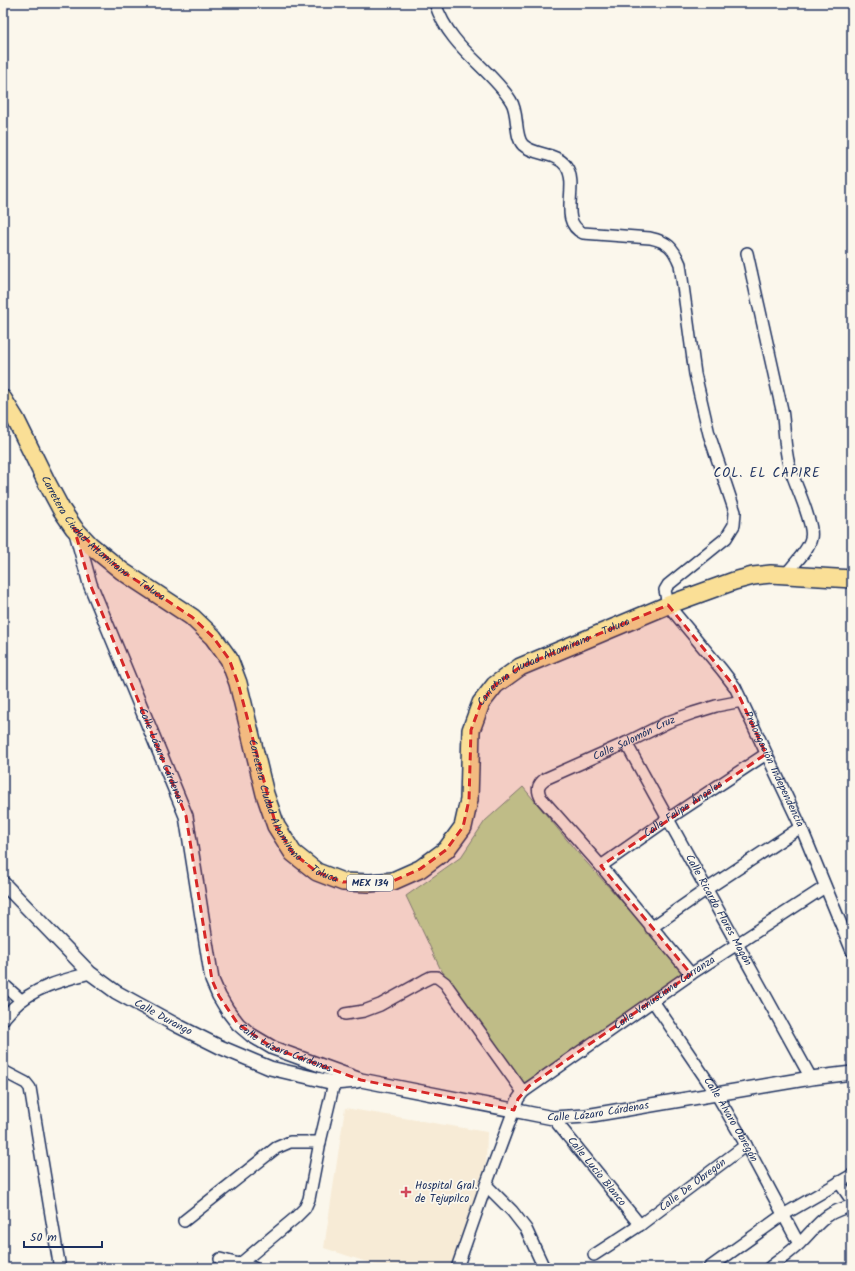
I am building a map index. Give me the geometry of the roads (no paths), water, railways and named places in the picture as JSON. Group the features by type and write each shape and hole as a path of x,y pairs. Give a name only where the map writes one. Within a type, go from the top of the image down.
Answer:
{"main road":[{"name":"Carretera Ciudad Altamirano - Toluca","path":"3,399 16,420 61,509 74,528 90,545 122,571 192,617 213,637 229,659 238,683 265,794 276,826 293,853 317,872 343,882 370,883 393,881 420,869 446,850 463,827 469,800 471,730 481,703 495,685 520,667 668,605 734,581 753,576 771,574 852,579"}],"street":[{"path":"435,3 454,37 504,92 512,103 516,114 519,137 522,144 556,158 566,166 570,173 571,220 575,228 583,233 660,240 669,245 675,252 680,264 695,374 709,434 735,512 734,525 726,538 666,587 665,592 668,605"},
{"path":"747,253 782,410 786,452 789,465 806,510 811,531 809,545 785,575"},
{"name":"Calle Lázaro Cárdenas","path":"74,528 90,584 186,816 212,980 218,996 228,1011 238,1024 251,1035 273,1048 360,1080 553,1118 586,1116 811,1078 852,1073"},
{"name":"Prolongación Independencia","path":"668,605 735,687 800,828 852,951"},
{"name":"Calle Salomón Cruz","path":"601,866 541,798 538,788 539,784 545,779 626,743 668,722 716,706 742,701"},
{"name":"Calle Ricardo Flores Magón","path":"626,743 811,1078"},
{"name":"Calle Felipe Ángeles","path":"601,866 668,819 766,754"},
{"path":"652,928 707,889 800,828"},
{"path":"601,866 691,974"},
{"name":"Calle Durango","path":"3,883 90,973 116,992 220,1047 270,1068 334,1083 360,1080"},
{"name":"Calle Venustiano Carranza","path":"457,1268 486,1184 518,1099 523,1092 529,1086 653,1002 691,974 825,887"},
{"path":"3,1018 21,1000 44,987 90,973"},
{"path":"344,1014 364,1011 380,1006 425,980 431,977 437,977 445,983 523,1092"},
{"path":"3,984 21,1000"},
{"name":"Calle Álvaro Obregón","path":"653,1002 717,1095 746,1145 799,1244"},
{"path":"3,1071 26,1083 30,1088 59,1263 58,1268"},
{"path":"240,1264 305,1208 309,1199 320,1142 334,1083"},
{"name":"Calle Lucio Blanco","path":"553,1118 640,1225"},
{"path":"184,1221 276,1148 290,1142 320,1142"},
{"name":"Calle De Obregón","path":"594,1255 640,1225 746,1145"},
{"path":"708,1268 783,1215 852,1175"},
{"path":"839,1182 852,1201"},
{"path":"486,1184 512,1211 526,1229 544,1268"},
{"path":"769,1268 799,1244 820,1221 840,1209 852,1206"},
{"path":"220,1259 254,1268"}],"place":[{"name":"Hospital Gral. de Tejupilco","path":"406,1192"}],"district":[{"name":"COL. EL CAPIRE","path":"767,473"}]}
